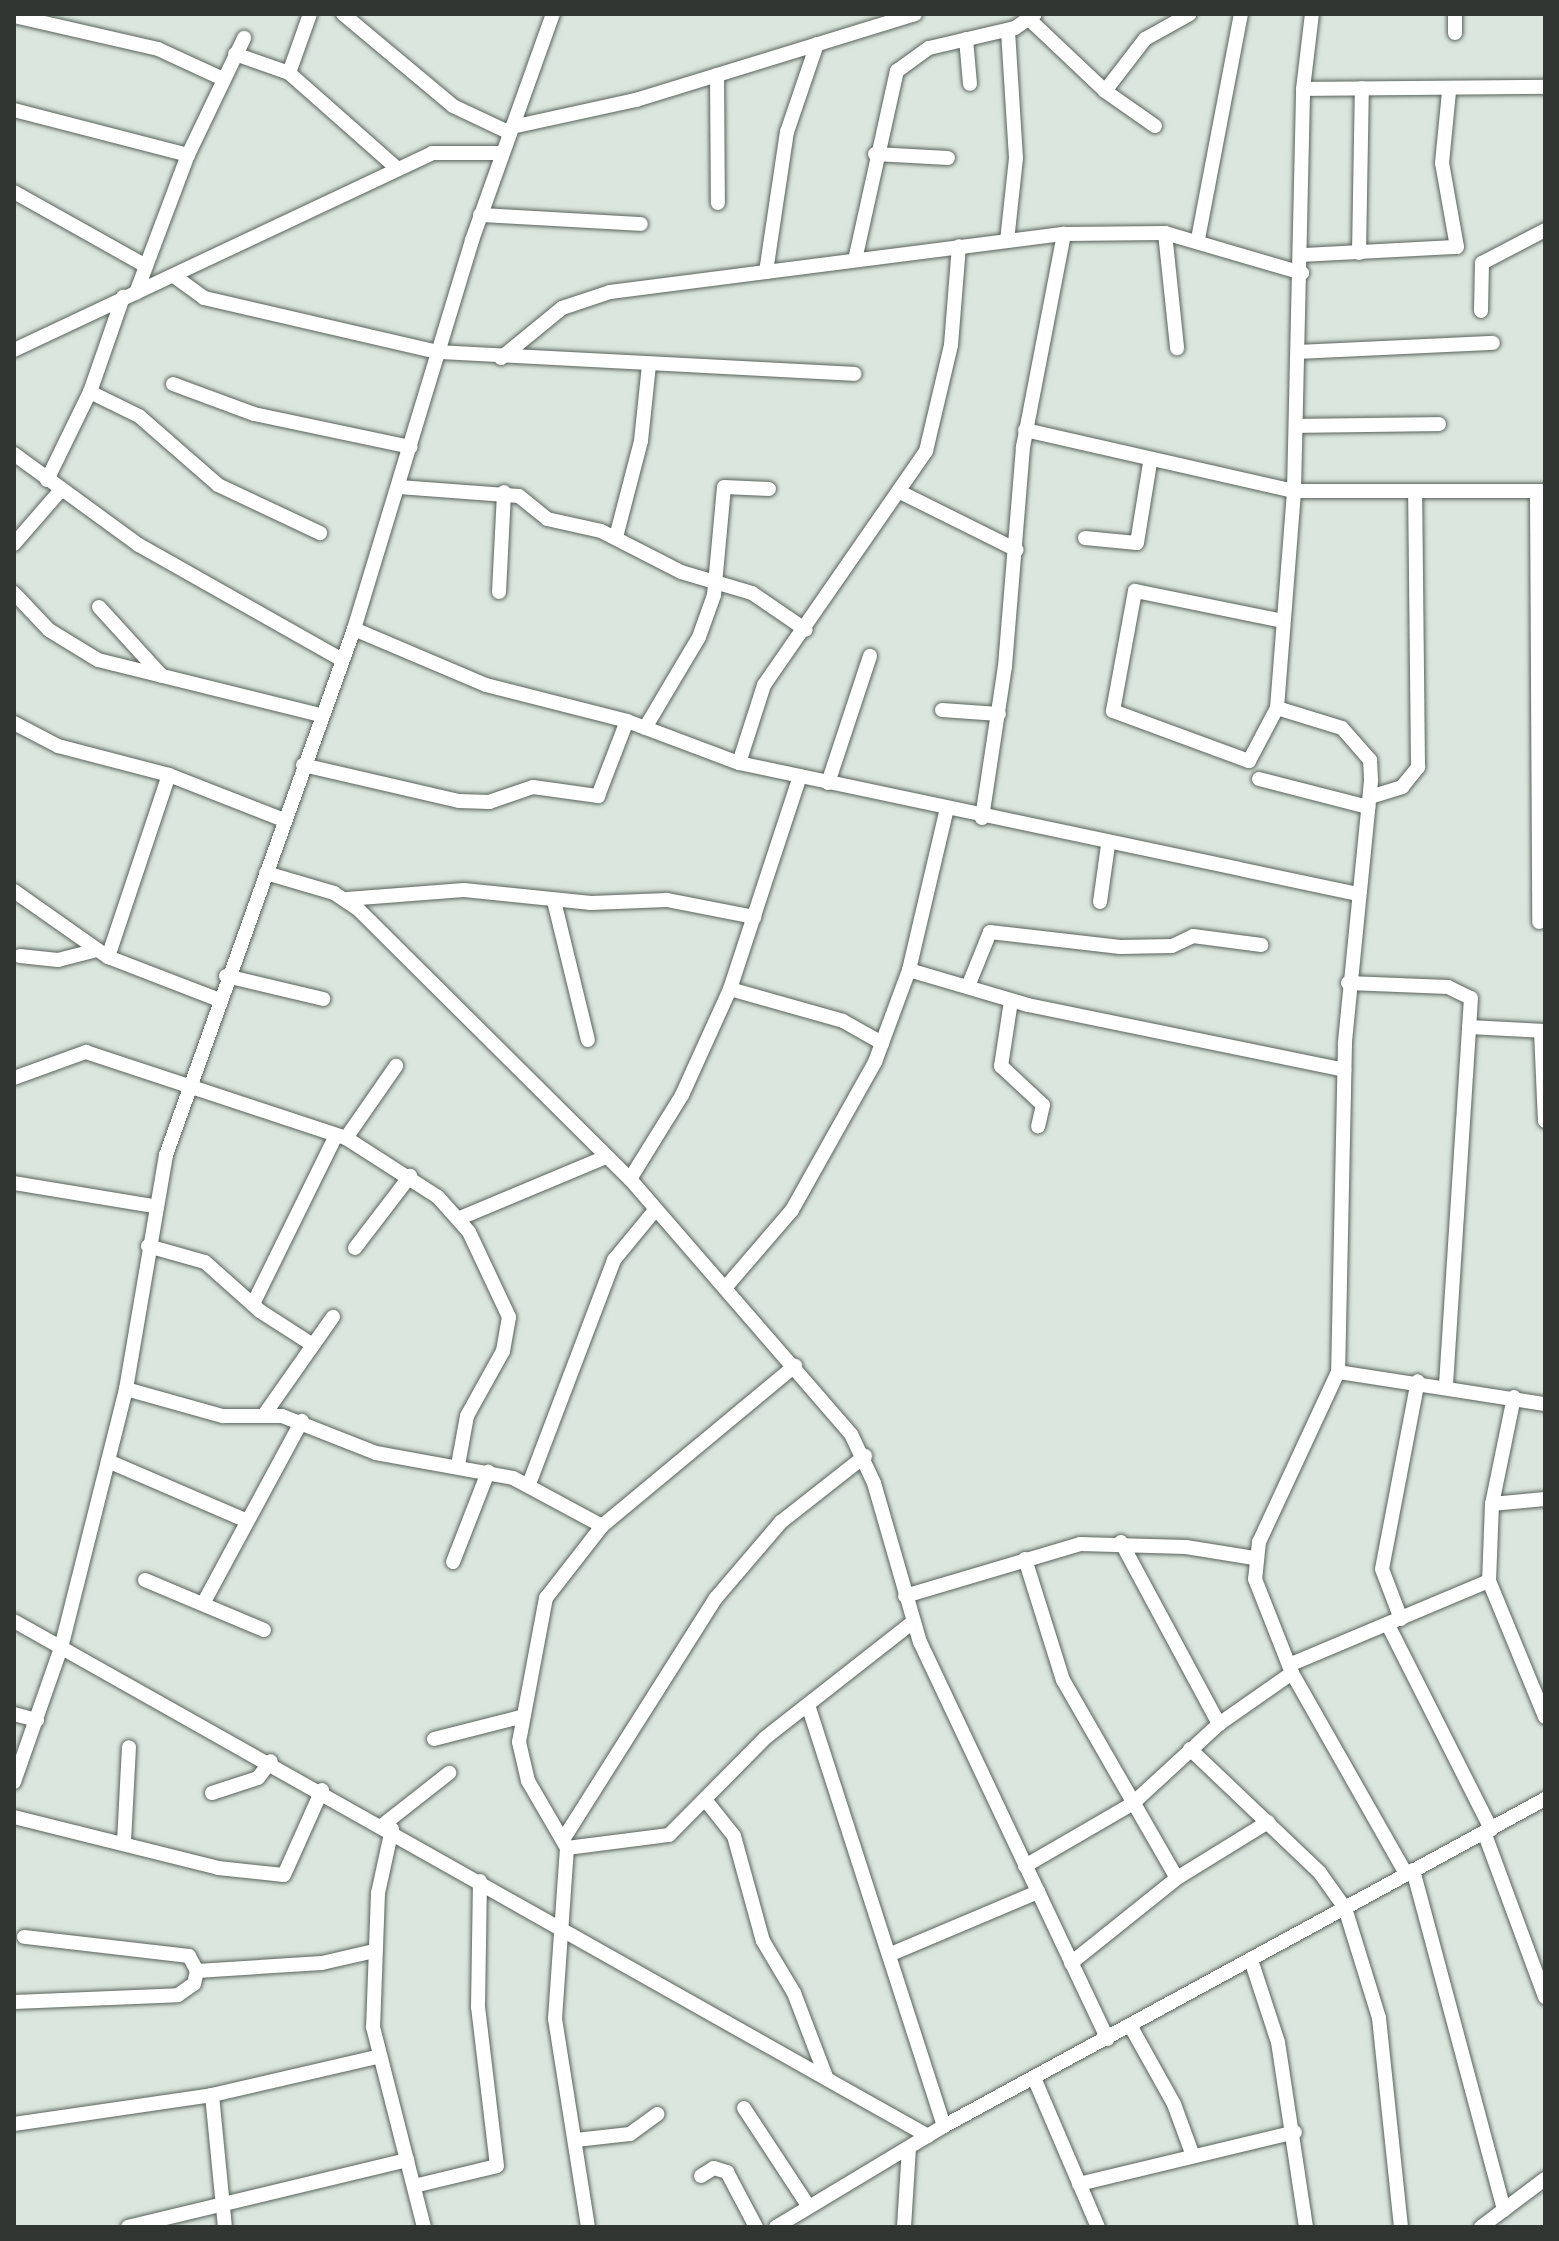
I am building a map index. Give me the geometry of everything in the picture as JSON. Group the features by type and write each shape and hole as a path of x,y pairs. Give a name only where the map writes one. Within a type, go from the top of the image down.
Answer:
{"street":[{"path":"289,73 310,14"},
{"path":"343,14 453,106 511,130 717,75 915,14"},
{"path":"14,1782 61,1648 126,1389 153,1206 187,1085 354,629 480,215 553,14"},
{"path":"1105,91 1145,39 1190,14"},
{"path":"1198,239 1241,14"},
{"path":"1283,621 1135,591 1112,707 1249,761 1277,708 1294,491 1302,273 1303,89 1312,14"},
{"path":"1455,14 1455,33"},
{"path":"14,16 158,49 221,78"},
{"path":"855,260 875,154 897,71 929,48 1008,30 1032,17 1105,91 1155,126"},
{"path":"1007,241 1016,158 1008,30"},
{"path":"47,480 146,266 221,78 244,38"},
{"path":"966,39 970,84"},
{"path":"766,272 787,132 817,44"},
{"path":"235,54 289,73 398,169"},
{"path":"717,75 718,203"},
{"path":"1303,89 1449,91 1545,87"},
{"path":"1359,253 1362,88"},
{"path":"1302,255 1457,247 1442,163 1449,91"},
{"path":"14,110 188,155"},
{"path":"14,350 432,153 502,153"},
{"path":"875,154 948,158"},
{"path":"14,192 146,266"},
{"path":"480,215 641,224"},
{"path":"1481,311 1482,263 1545,230"},
{"path":"1165,233 1177,348"},
{"path":"501,358 534,326 582,299 1064,234 1165,233 1198,239 1302,273"},
{"path":"982,818 999,714 1017,550 1025,430 1064,234"},
{"path":"739,763 764,685 902,493 938,416 959,246"},
{"path":"174,276 204,298 438,352 501,358 854,374"},
{"path":"1299,352 1493,343"},
{"path":"616,537 641,441 649,365"},
{"path":"173,384 254,414 411,447"},
{"path":"90,392 139,416 218,485 320,533"},
{"path":"1296,426 1439,424"},
{"path":"1025,430 1150,463 1294,491 1541,491 1539,922"},
{"path":"14,454 139,545 342,660"},
{"path":"1085,538 1137,543 1150,463"},
{"path":"399,487 504,492 547,519 616,537 665,566 771,602 806,630"},
{"path":"645,728 699,637 716,582 724,487 769,489"},
{"path":"14,544 61,490"},
{"path":"499,592 504,492"},
{"path":"902,493 1017,550"},
{"path":"1259,779 1369,802 1402,787 1418,767 1415,493"},
{"path":"14,593 73,649 162,676 321,715"},
{"path":"99,607 162,676"},
{"path":"354,629 486,685 627,721 739,763 946,812 1358,894"},
{"path":"828,783 870,656"},
{"path":"1277,708 1342,728 1359,742 1370,760 1369,802 1348,983 1338,1372 1254,1558 1259,1594 1290,1669 1410,1872 1504,2210"},
{"path":"942,710 999,714"},
{"path":"303,765 459,801 489,802 533,787 598,796 627,721"},
{"path":"14,723 58,746 169,775 284,820"},
{"path":"102,953 169,775"},
{"path":"630,1179 682,1095 730,989 800,776"},
{"path":"725,1288 792,1210 882,1043 909,970 946,812"},
{"path":"1100,902 1108,845"},
{"path":"266,873 347,899 464,890 554,901 667,900 754,917"},
{"path":"14,891 102,953 217,999"},
{"path":"347,899 630,1179 795,1366 865,1456 913,1622 1108,2039"},
{"path":"554,901 588,1040"},
{"path":"969,984 990,932 1120,947 1172,946 1193,936 1261,945"},
{"path":"20,956 58,960 102,953"},
{"path":"909,970 969,984 1011,1001 1344,1070"},
{"path":"226,976 323,999"},
{"path":"1348,983 1462,990 1471,998 1446,1384"},
{"path":"730,989 843,1021 882,1043"},
{"path":"1011,1001 1001,1066 1043,1105 1038,1126"},
{"path":"1469,1027 1543,1031 1545,1121"},
{"path":"14,1078 86,1052 341,1136 410,1176 460,1218 504,1300 509,1335 467,1416 458,1465"},
{"path":"253,1304 341,1136 396,1066"},
{"path":"460,1218 606,1157"},
{"path":"355,1248 410,1176"},
{"path":"14,1183 153,1206"},
{"path":"529,1484 614,1260 655,1210"},
{"path":"148,1246 205,1262 253,1304 313,1345"},
{"path":"264,1415 333,1317"},
{"path":"566,1843 528,1781 520,1717 546,1598 602,1526 795,1366"},
{"path":"1338,1372 1446,1384 1545,1404"},
{"path":"1418,1381 1382,1569 1395,1622 1487,1831 1545,1997"},
{"path":"126,1389 223,1416 264,1415 302,1421 376,1453 488,1472 529,1484 602,1526"},
{"path":"1514,1397 1492,1504 1489,1581 1545,1717"},
{"path":"204,1602 302,1421"},
{"path":"588,2227 555,2019 557,1921 566,1843 716,1598 781,1522 865,1456"},
{"path":"108,1461 247,1521"},
{"path":"453,1562 488,1472"},
{"path":"1492,1504 1545,1499"},
{"path":"905,1596 995,1575 1025,1559 1121,1542 1254,1558"},
{"path":"1121,1542 1219,1724"},
{"path":"1025,1559 1063,1680 1177,1878"},
{"path":"145,1580 204,1602 264,1630"},
{"path":"1025,1866 1132,1804 1219,1724 1290,1669 1489,1581"},
{"path":"14,1621 557,1921 928,2136"},
{"path":"566,1843 651,1841 707,1802 765,1738 913,1622"},
{"path":"808,1705 891,1954 944,2126"},
{"path":"14,1714 37,1720"},
{"path":"434,1739 520,1717"},
{"path":"124,1842 129,1747"},
{"path":"1190,1749 1268,1822 1345,1908 1379,2018 1401,2227"},
{"path":"212,1793 258,1778 271,1761"},
{"path":"424,2227 376,2057 374,1951 388,1827 449,1773"},
{"path":"14,1817 124,1842 218,1868 288,1874 322,1790"},
{"path":"776,2227 944,2126 1131,2027 1545,1799"},
{"path":"707,1802 734,1836 763,1941 794,1993 826,2077"},
{"path":"1071,1963 1177,1878 1268,1822"},
{"path":"414,2186 497,2166 478,2007 480,1881"},
{"path":"891,1954 1038,1892"},
{"path":"24,1937 189,1956 197,1971"},
{"path":"14,2002 178,1995 197,1971 374,1951"},
{"path":"1251,1960 1278,2042 1295,2132 1306,2227"},
{"path":"1131,2027 1174,2104 1193,2156"},
{"path":"14,2124 212,2095 376,2057"},
{"path":"1034,2078 1095,2220 1111,2227"},
{"path":"212,2095 225,2227"},
{"path":"744,2108 809,2207"},
{"path":"576,2140 630,2134 658,2114"},
{"path":"1079,2184 1295,2132"},
{"path":"904,2227 909,2148"},
{"path":"128,2227 223,2201 407,2160"},
{"path":"701,2176 714,2168 727,2172 756,2227"},
{"path":"1481,2227 1545,2179"}]}
